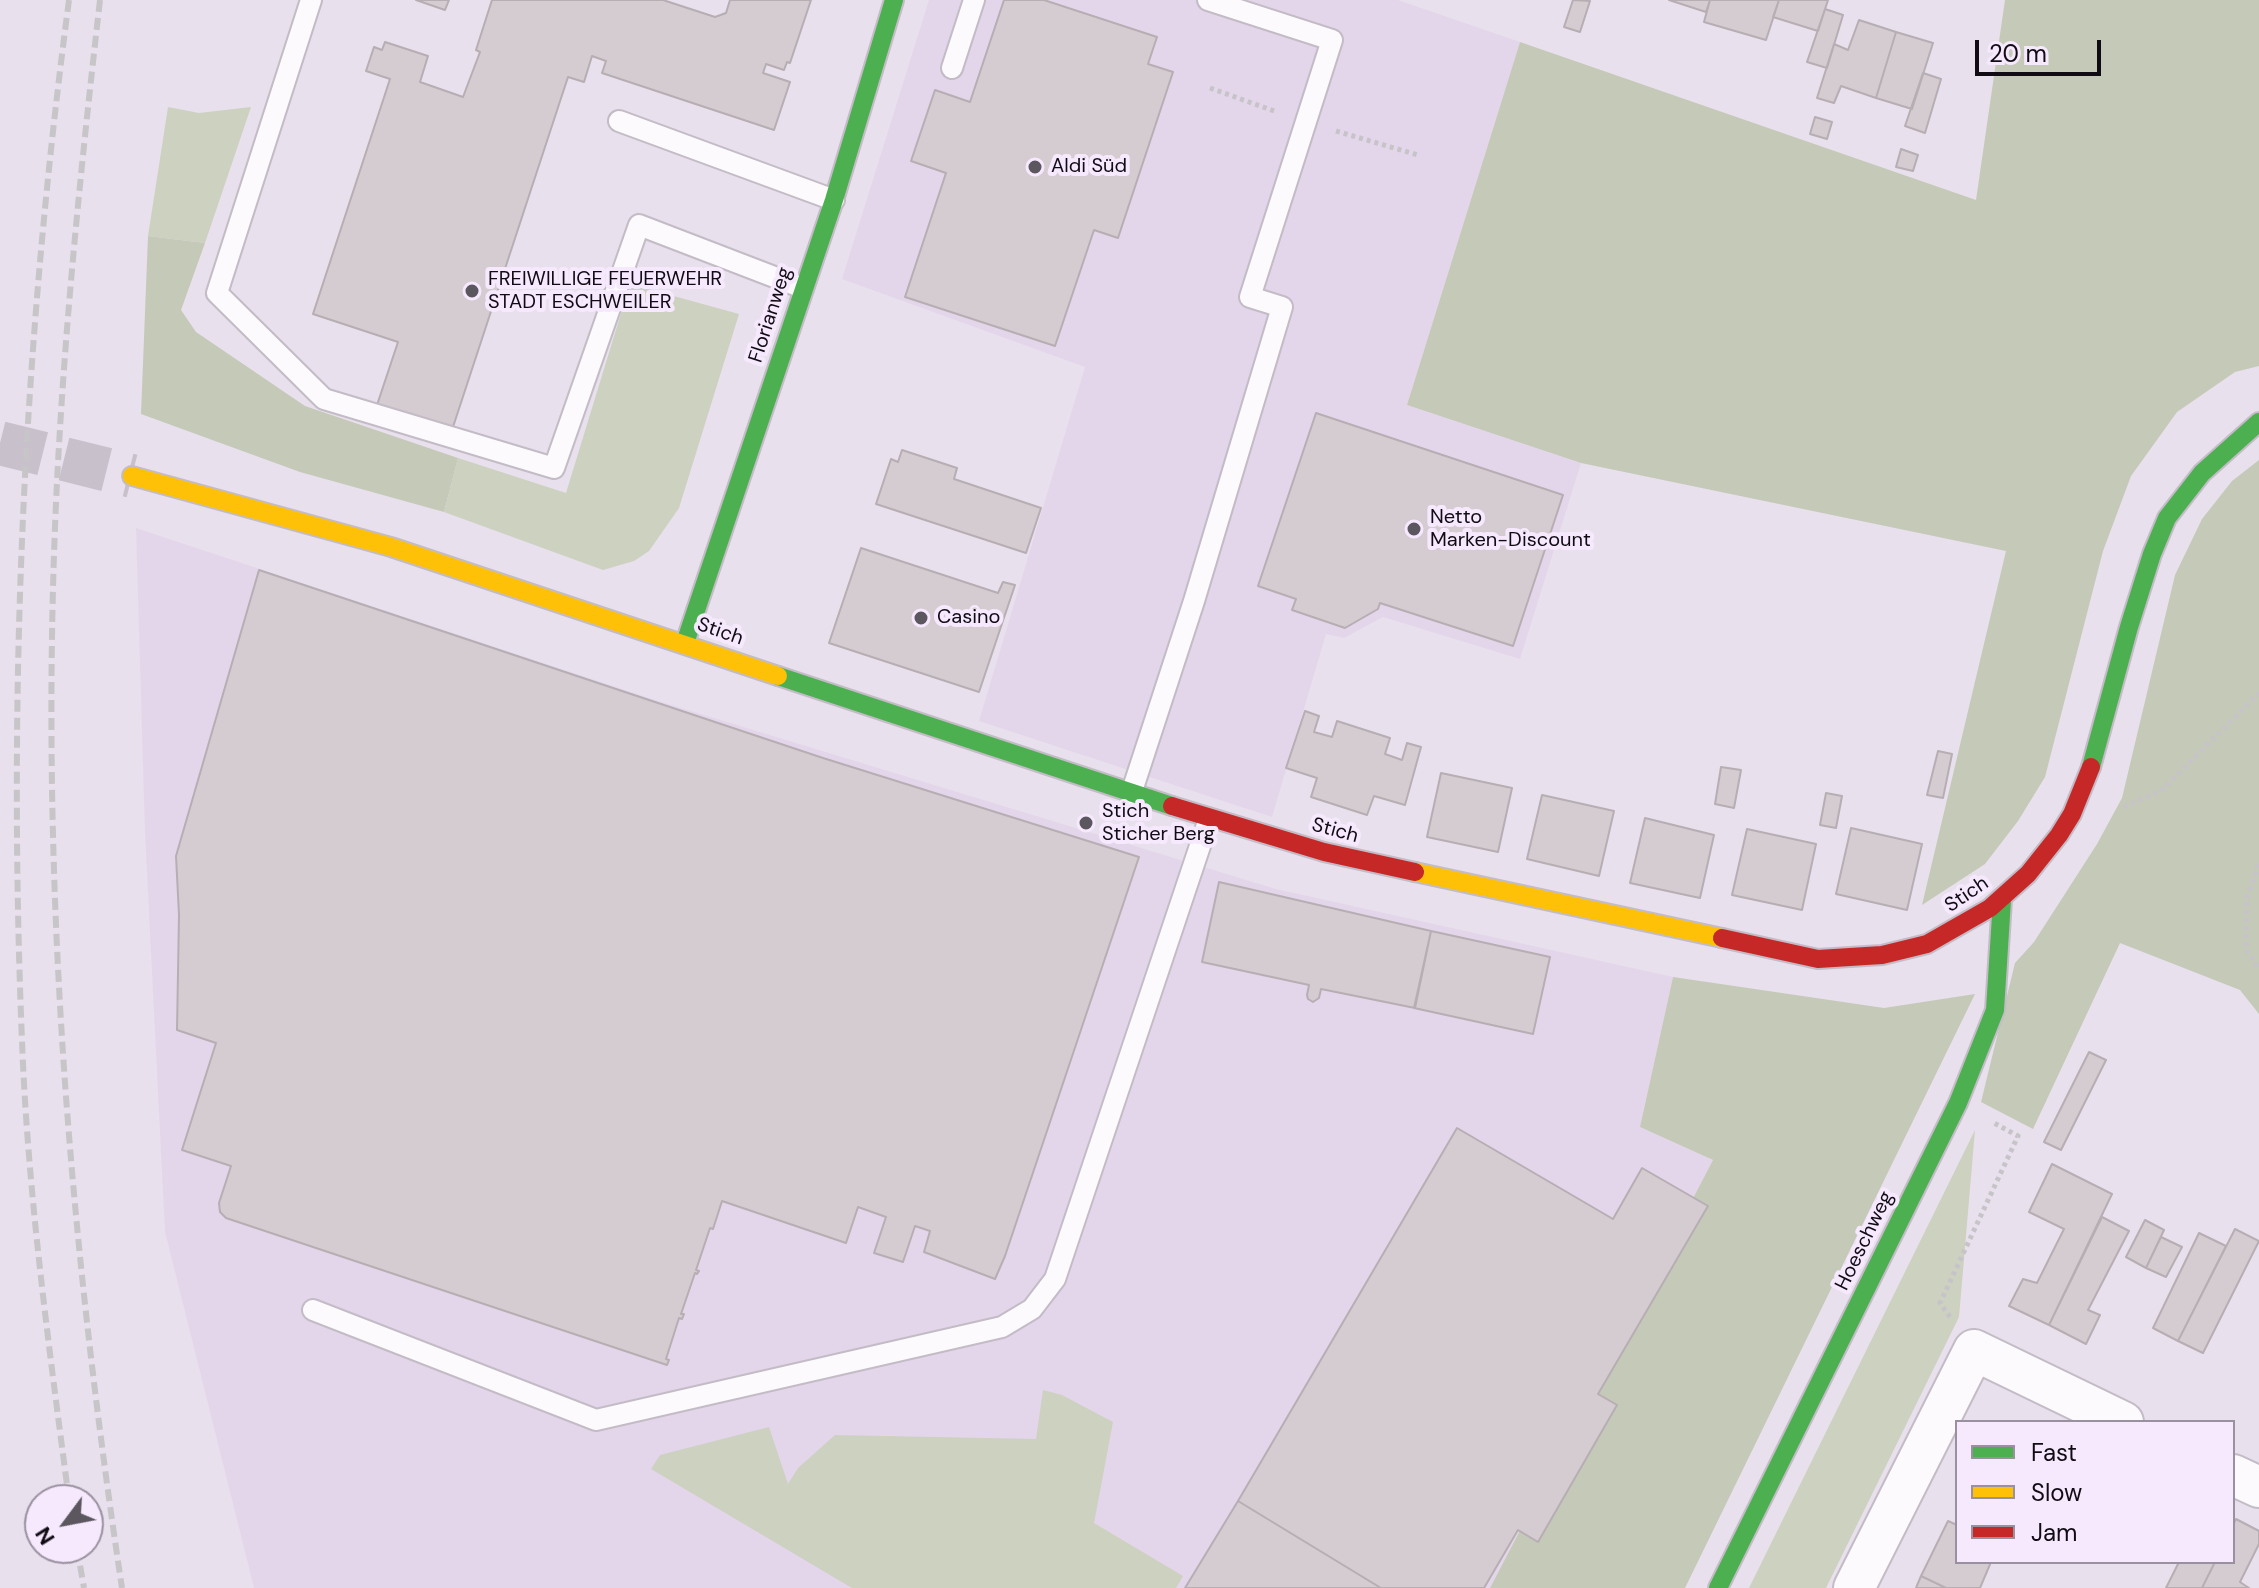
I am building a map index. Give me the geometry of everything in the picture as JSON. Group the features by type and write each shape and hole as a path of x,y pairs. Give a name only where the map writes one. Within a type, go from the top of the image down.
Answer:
{"main road":[{"name":"Florianweg","path":"685,643 834,200 894,0"},
{"name":"Stich","path":"132,476 391,547 1131,794 1324,852 1818,959 1868,958 1922,947 1963,926 2002,900 2042,859 2060,835 2081,793 2096,750 2119,652 2150,561 2172,509 2214,460 2259,422"},
{"name":"Hoeschweg","path":"1718,1588 1958,1103 1995,1010 2002,900"}],"street":[{"path":"1854,1588 1974,1350 2119,1420"},
{"path":"2235,1476 2259,1487"}],"lane":[{"path":"311,0 217,293 324,399 554,468 639,225 803,288"},
{"path":"952,68 974,0"},
{"path":"1131,794 1194,601 1282,307 1250,297 1332,40 1208,0"},
{"path":"619,121 834,200"},
{"path":"313,1310 596,1420 1002,1327 1032,1309 1055,1279 1209,819"}],"path":[{"path":"2119,809 2162,790 2259,693"},
{"path":"2259,864 2247,898 2246,949 2259,969"},
{"path":"1974,1350 1940,1303 2018,1136"}],"shaded area":[{"path":"929,0 1398,0 1520,42 1407,405 1581,463 1520,659 1383,617 1344,638 1326,634 1272,817 979,721 1085,367 842,279"},
{"path":"136,528 658,701 1276,889 1673,977 1640,1127 1713,1160 1490,1588 254,1588 165,1232 145,832"}],"green space":[{"path":"2005,0 2259,0 2259,366 2235,372 2177,412 2131,476 2103,551 2045,777 2018,821 1985,864 1922,905 2006,551 1581,463 1407,405 1520,42 1976,200"},
{"path":"168,107 199,113 251,107 205,243 148,236"},
{"path":"148,236 205,243 181,310 196,332 305,406 458,458 444,512 300,472 141,414"},
{"path":"630,284 739,314 679,508 649,551 634,561 603,570 444,512 458,458 566,493"},
{"path":"2259,460 2259,1014 2240,990 2120,943 2033,1129 1981,1102 2015,963 2034,942 2097,844 2122,798 2175,575 2202,519 2232,481"},
{"path":"1673,977 1884,1008 1975,994 1685,1588 1490,1588 1713,1160 1640,1127"},
{"path":"1975,1130 1959,1317 1826,1588 1749,1588"},
{"path":"1043,1390 1062,1395 1113,1422 1094,1523 1183,1576 1176,1588 852,1588 651,1469 660,1455 769,1427 788,1484 798,1468 835,1435 1036,1439"}],"building":[{"path":"416,0 449,0 445,10"},
{"path":"492,0 663,0 715,17 726,13 730,0 811,0 790,63 787,62 784,70 766,64 763,73 790,82 774,130 602,73 606,61 592,56 584,82 568,77 452,430 377,405 398,342 313,314 390,79 366,71 374,47 382,50 385,42 428,56 420,82 463,97 480,52 476,50"},
{"name":"Aldi Süd","path":"1004,0 1044,0 1157,37 1148,64 1173,72 1118,238 1094,230 1055,346 905,297 946,173 911,161 935,90 970,102"},
{"path":"1573,0 1590,1 1580,32 1564,27"},
{"path":"1669,0 1710,0 1706,12"},
{"path":"1710,0 1779,0 1766,40 1704,22"},
{"path":"1779,0 1828,0 1818,31 1773,17"},
{"path":"1825,9 1843,15 1827,68 1807,62"},
{"path":"1859,20 1896,32 1876,98 1841,86 1834,103 1817,98 1834,44 1848,50"},
{"path":"1896,32 1933,43 1912,109 1876,98"},
{"path":"1923,73 1941,79 1925,133 1905,126"},
{"path":"1815,117 1832,122 1827,139 1810,134"},
{"path":"1901,149 1918,155 1913,171 1896,167"},
{"name":"Netto Marken-Discount","path":"1316,413 1563,495 1513,646 1380,603 1378,609 1345,628 1292,610 1296,599 1258,586"},
{"path":"902,450 957,468 954,479 1041,508 1026,553 876,504 891,459 898,462"},
{"name":"Casino","path":"861,548 998,593 1003,582 1015,585 979,692 829,643"},
{"path":"259,570 823,758 1139,857 995,1279 924,1252 930,1231 915,1226 903,1262 874,1253 886,1217 858,1207 846,1243 722,1201 681,1314 684,1314 682,1319 679,1318 666,1359 669,1360 667,1365 226,1218 220,1212 219,1203 231,1166 182,1150 216,1043 177,1030 179,915 176,856"},
{"path":"1305,711 1319,716 1314,732 1332,737 1337,721 1390,738 1385,754 1402,760 1407,743 1421,747 1405,805 1374,796 1367,815 1311,797 1317,778 1286,768"},
{"path":"1938,751 1952,754 1943,798 1927,795"},
{"path":"1721,767 1741,770 1734,808 1715,804"},
{"path":"1441,773 1512,788 1498,852 1427,837"},
{"path":"1826,793 1842,796 1836,828 1820,825"},
{"path":"1542,795 1614,811 1599,876 1527,859"},
{"path":"1645,818 1714,835 1700,898 1630,883"},
{"path":"1851,828 1922,844 1907,910 1836,894"},
{"path":"1747,829 1816,844 1802,910 1732,895"},
{"path":"1219,882 1431,931 1415,1008 1321,989 1319,998 1313,1002 1307,995 1309,985 1202,962"},
{"path":"1431,931 1550,957 1533,1034 1414,1008"},
{"path":"2089,1052 2106,1060 2061,1150 2044,1142"},
{"path":"1457,1128 1613,1219 1642,1168 1708,1206 1598,1394 1617,1405 1538,1542 1518,1530 1484,1588 1381,1588 1238,1501"},
{"path":"2052,1164 2112,1194 2049,1325 2009,1306 2023,1279 2037,1283 2064,1229 2029,1212"},
{"path":"2102,1217 2129,1231 2088,1310 2100,1315 2086,1344 2049,1325"},
{"path":"2145,1220 2164,1230 2146,1268 2126,1257"},
{"path":"2235,1229 2259,1241 2203,1353 2178,1341"},
{"path":"2199,1233 2226,1246 2178,1341 2153,1328"},
{"path":"2161,1237 2182,1247 2166,1277 2146,1268"},
{"path":"1238,1501 1381,1588 1185,1588"},
{"path":"1948,1521 1955,1524 1955,1564 1990,1564 1980,1588 1946,1588 1921,1576"},
{"path":"2235,1521 2259,1531 2259,1544 2240,1582 2249,1588 2202,1588 2214,1564 2235,1564"},
{"path":"2178,1564 2214,1564 2202,1588 2166,1588"},
{"path":"1921,1576 1946,1588 1916,1588"}],"tunnel":[{"path":"0,443 132,476"}],"railway":[{"path":"67,1484 26,1119 18,931 17,798 22,531 30,398 40,265 69,0"},
{"path":"100,0 73,263 58,461 52,660 52,793 63,1059 74,1192 87,1324 122,1588"},
{"path":"80,1564 84,1588"}],"traffic: fast":[{"path":"685,643 834,200 894,0"},
{"path":"2091,767 2129,627 2167,518 2202,473 2259,422"},
{"path":"778,676 1172,806"},
{"path":"1718,1588 1958,1103 1995,1010 2002,900"}],"traffic: slow":[{"path":"132,476 391,547 778,676"},
{"path":"1415,872 1722,938"}],"traffic: jam":[{"path":"1722,938 1818,959 1882,955 1927,944 1990,908 2028,874 2072,814 2091,767"},
{"path":"1172,806 1324,852 1415,872"}],"place":[{"name":"Aldi Süd","path":"1035,167"},
{"name":"FREIWILLIGE FEUERWEHR STADT ESCHWEILER","path":"472,291"},
{"name":"Netto Marken-Discount","path":"1414,529"},
{"name":"Casino","path":"921,618"},
{"name":"Stich Sticher Berg","path":"1086,823"}]}
